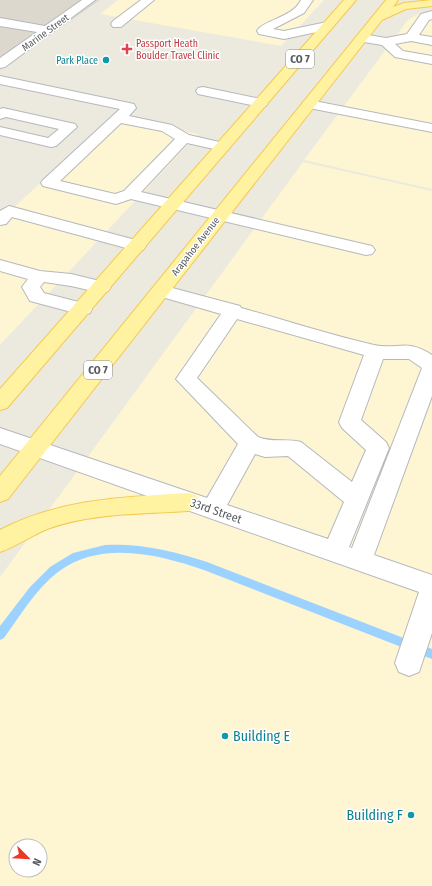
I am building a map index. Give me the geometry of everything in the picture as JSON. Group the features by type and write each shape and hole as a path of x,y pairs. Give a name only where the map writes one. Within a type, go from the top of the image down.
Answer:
{"main road":[{"name":"CO 7","path":"0,403 350,0"},
{"name":"Arapahoe Avenue","path":"0,493 392,0"},
{"path":"377,19 404,6 432,3"},
{"path":"0,542 19,531 56,517 90,510 188,502"}],"street":[{"name":"Marine Street","path":"0,64 89,0"},
{"path":"117,24 148,0"},
{"path":"304,54 295,41 284,35 263,31 275,22 298,12 307,0"},
{"path":"411,37 425,17 432,15"},
{"path":"0,22 46,30"},
{"path":"284,35 327,26"},
{"path":"362,38 386,42 411,37 432,41"},
{"path":"386,42 400,54 432,60"},
{"path":"0,80 130,107 49,183 116,199 130,194 184,138"},
{"path":"207,86 266,98"},
{"path":"309,104 432,128"},
{"path":"0,115 3,112 70,127 52,143 0,131"},
{"path":"117,118 166,128 184,138 223,147"},
{"path":"130,194 366,250"},
{"path":"5,215 137,246"},
{"path":"0,265 35,282"},
{"path":"0,278 35,282 71,280 102,286"},
{"path":"35,282 37,296 83,309"},
{"path":"161,291 233,310 375,352 413,352 432,365"},
{"path":"233,310 186,379 250,443 265,449 292,448 357,499"},
{"path":"334,553 378,448 350,422 375,352"},
{"path":"359,561 432,368"},
{"name":"33rd Street","path":"0,436 432,586"},
{"path":"212,510 250,443"},
{"path":"409,663 432,590"}],"shaded area":[{"path":"0,0 100,0 0,70"},
{"path":"118,0 324,0 281,46 100,14"},
{"path":"432,11 432,189 304,160 407,21 418,14"},
{"path":"114,116 198,134 0,345 0,220"},
{"path":"303,162 432,191 432,886 0,886 0,577"}],"waterway":[{"path":"0,635 24,601 53,570 65,562 86,553 105,549 125,549 144,550 181,558 207,566 432,654"}],"place":[{"name":"Passport Heath Boulder Travel Clinic","path":"127,49"},
{"name":"Park Place","path":"106,60"},
{"name":"Building E","path":"225,736"},
{"name":"Building F","path":"411,815"}]}
